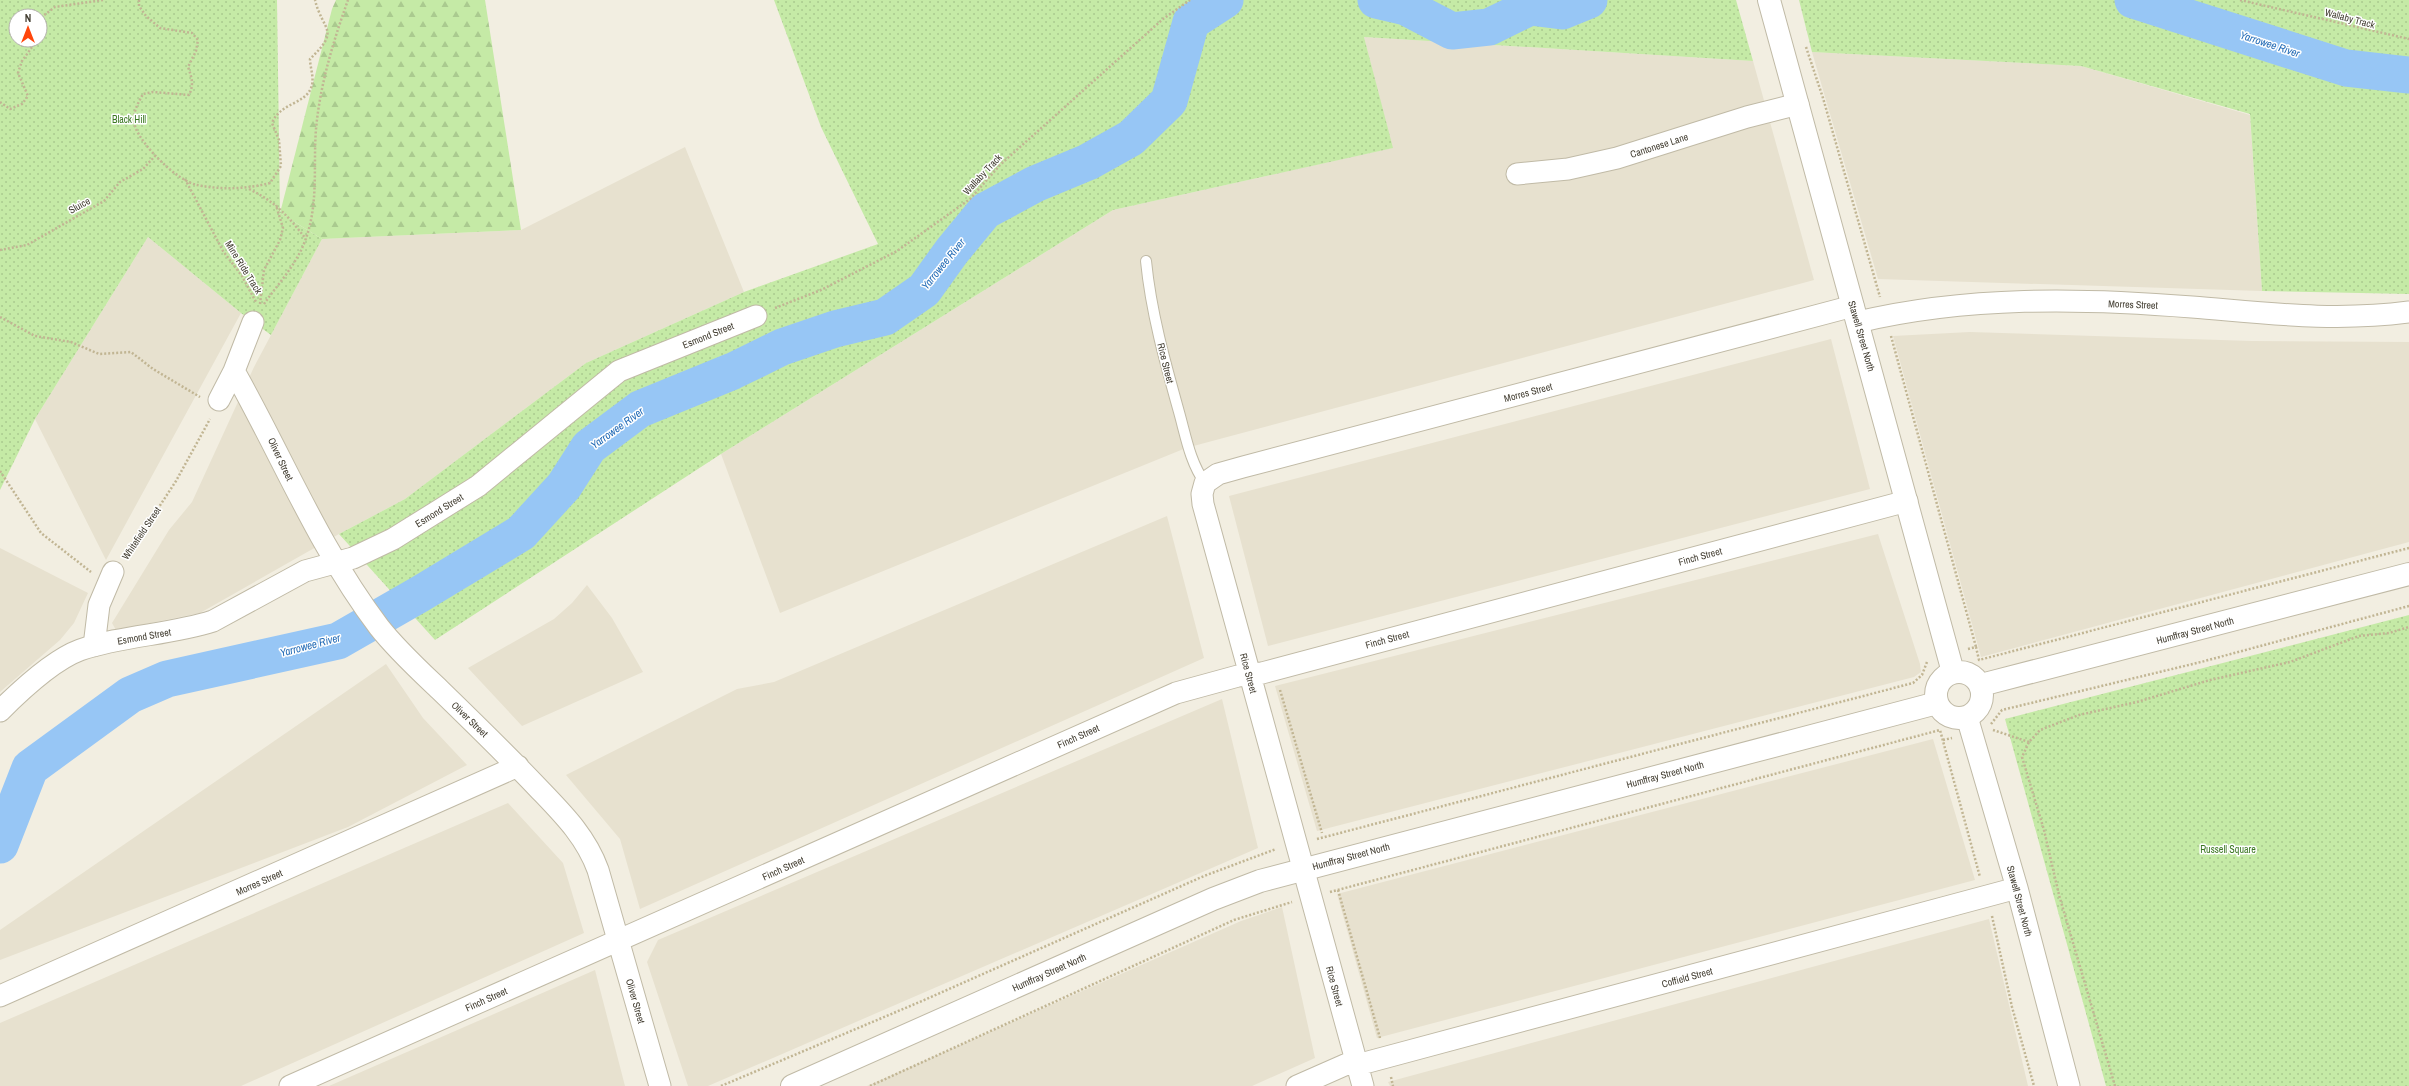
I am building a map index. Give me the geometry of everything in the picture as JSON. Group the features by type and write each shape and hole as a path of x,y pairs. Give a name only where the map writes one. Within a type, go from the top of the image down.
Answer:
{"street":[{"name":"Stawell Street North","path":"1769,0 1951,663"},
{"name":"Cantonese Lane","path":"1517,174 1568,169 1617,158 1747,117 1798,104"},
{"name":"Morres Street","path":"1205,484 1215,476 1243,468 1856,314 1948,305 1999,302 2162,305 2337,318 2409,312"},
{"path":"218,404 234,371 256,316"},
{"name":"Esmond Street","path":"94,646 197,626 213,621 296,576 361,554 393,539 478,486 619,371 756,316"},
{"name":"Oliver Street","path":"234,371 265,428 288,477 336,562 380,627 407,658 518,766 574,826 585,841 598,870 660,1086"},
{"name":"Rice Street","path":"1205,484 1202,494 1203,504 1363,1086"},
{"name":"Finch Street","path":"290,1086 1176,693 1907,501"},
{"name":"Humffray Street North","path":"1981,685 2409,574"},
{"path":"0,710 58,663 79,650 94,646 99,604 110,578"},
{"path":"1951,663 1969,673 1981,685 1982,702 1978,709 1975,727 1948,715 1937,703 1935,693 1938,683 1944,676 1951,663"},
{"name":"Humffray Street North","path":"792,1086 1213,899 1260,881 1937,703"},
{"name":"Stawell Street North","path":"1975,727 2069,1086"},
{"name":"Morres Street","path":"0,996 518,766"},
{"name":"Coffield Street","path":"1297,1086 1356,1063 1987,898 2017,888"}],"lane":[{"name":"Rice Street","path":"1146,261 1150,299 1192,462 1205,484"}],"path":[{"path":"48,12 55,7 103,0"},
{"path":"139,0 139,6 146,16 160,28 192,33 198,40 196,51 188,67 192,80 192,89 189,96 153,92 143,94 135,109 135,125 155,156 169,170 196,185 248,189 270,183 281,166 279,140 272,123 276,113 304,96 311,88 313,79 310,59 326,41 329,34 315,0"},
{"path":"256,316 299,255 306,239 314,204 315,146 319,101 335,37 348,0"},
{"name":"Wallaby Track","path":"756,316 821,290 897,250 970,199 1000,164 1163,19 1190,0"},
{"name":"Wallaby Track","path":"2240,0 2409,39"},
{"path":"0,102 10,109 22,104 28,96 18,73 22,61 31,48"},
{"name":"Sluice","path":"0,250 27,245 104,201 120,182 143,169 155,156"},
{"name":"Mine Ride Track","path":"184,178 223,250 242,276 256,316"},
{"path":"248,189 284,211 306,239"},
{"name":"Mine Ride Track","path":"256,316 264,270 280,240 283,228 276,205"},
{"path":"0,317 35,336 71,342 98,354 131,352 153,369 218,404"},
{"name":"Whitefield Street","path":"110,578 134,547 176,481 218,404"},
{"path":"0,472 41,533 80,565 110,578"},
{"path":"1310,841 1913,683 1922,675 1928,661 1951,663 1976,647 1979,660 2409,548"},
{"path":"1943,740 1975,727 2002,710 2201,662 2409,606"},
{"path":"2115,1086 2059,895 2044,830 2022,757 2029,742 2040,730 2079,715 2137,702 2210,680 2290,662 2359,636 2409,627"},
{"path":"1279,686 1322,833"},
{"path":"1975,727 2029,742"},
{"path":"870,1086 1234,920 1311,897 1940,730 1987,898 2012,1007 2034,1086"},
{"path":"721,1086 1204,876 1279,849"},
{"path":"1338,890 1380,1039"}],"shaded area":[{"path":"1364,37 1753,61 1814,280 1186,448 780,613 721,454 1113,210 1392,148"},
{"path":"1812,52 2081,66 2250,115 2262,291 1878,279"},
{"path":"685,147 744,292 586,363 405,499 339,534 200,613 116,630 112,623 169,530 192,502 254,367 322,239 521,230"},
{"path":"148,237 241,313 106,560 35,419"},
{"path":"1970,332 2252,341 2409,342 2409,542 1981,657 1893,336"},
{"path":"1831,339 1870,489 1268,646 1229,496"},
{"path":"1167,516 1204,658 640,909 620,839 566,775 737,689 774,682"},
{"path":"1878,534 1920,664 1921,672 1914,677 1317,831 1275,686"},
{"path":"0,548 88,593 74,623 60,640 0,692"},
{"path":"587,585 612,618 643,672 522,726 468,668 554,619 572,603"},
{"path":"386,664 423,718 467,765 348,827 0,960 0,930"},
{"path":"1222,699 1258,848 708,1086 688,1086 647,962 658,940"},
{"path":"1933,739 1975,880 1377,1038 1337,894"},
{"path":"508,803 563,863 584,933 241,1086 0,1086 0,1023"},
{"path":"1282,907 1315,1058 1252,1086 867,1086 1241,921"},
{"path":"1989,919 2028,1086 1390,1086 1388,1082"},
{"path":"595,970 625,1086 329,1086"}],"green space":[{"name":"Black Hill","path":"0,0 277,0 280,213 322,239 271,335 241,313 148,237 35,419 0,490"},
{"path":"336,0 485,0 521,230 322,239 280,213 332,9"},
{"path":"774,0 1736,0 1753,61 1364,37 1393,148 1113,210 721,454 435,640 339,534 405,499 586,363 744,292 878,244 821,127"},
{"path":"1799,0 2409,0 2409,294 2262,291 2250,114 2081,66 1812,52"},
{"name":"Russell Square","path":"2409,615 2409,1086 2106,1086 2005,719"}],"waterway":[{"name":"Yarrowee River","path":"0,845 30,768 130,695 167,679 338,641 420,594 521,533 564,486 589,447 640,409 733,371 782,347 835,329 885,317 924,290 952,251 985,211 1035,184 1088,162 1131,138 1169,101 1191,22 1225,0"},
{"name":"Yarrowee River","path":"1376,0 1406,7 1452,31 1489,27 1530,7 1562,11 1589,0"},
{"name":"Yarrowee River","path":"2133,0 2346,68 2409,75"}]}
